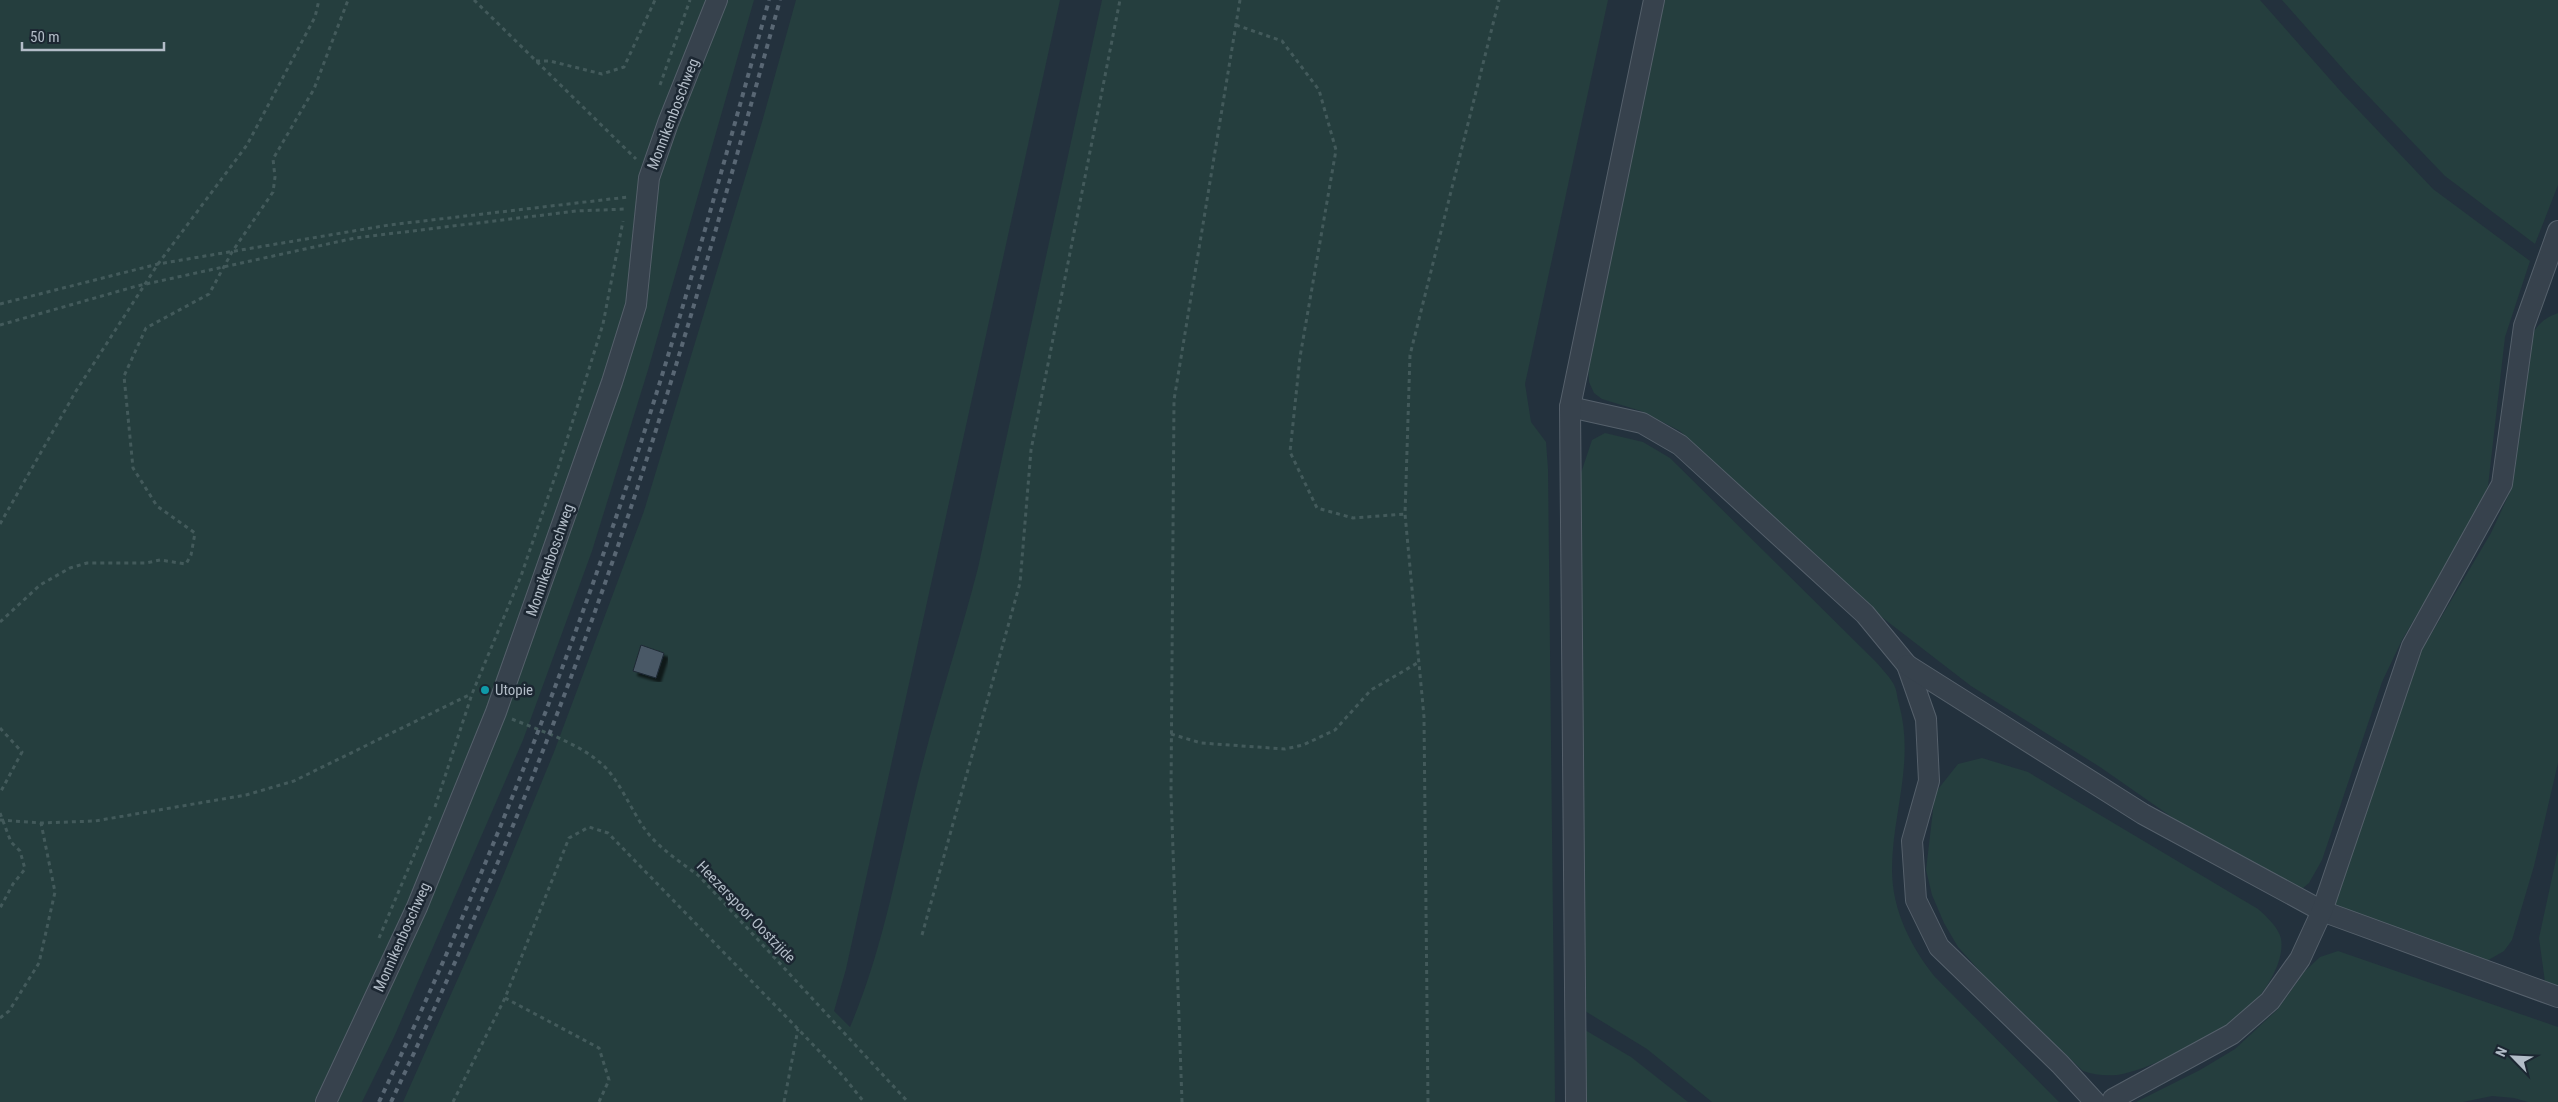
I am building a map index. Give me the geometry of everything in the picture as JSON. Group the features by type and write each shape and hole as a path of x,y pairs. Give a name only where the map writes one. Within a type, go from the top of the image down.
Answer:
{"street":[{"name":"Monnikenboschweg","path":"326,1102 417,907 496,712 612,382 636,305 649,178 668,123 717,0"},
{"path":"1576,1102 1570,407 1654,0"},
{"path":"2112,1102 2136,1086 2232,1034 2270,1001 2300,959 2322,911 2412,646 2502,484 2524,326 2549,285 2558,231"},
{"path":"1570,407 1642,423 1680,445 1865,614 1907,666 2143,814 2322,911 2558,997"},
{"path":"1907,666 1926,719 1929,782 1912,841 1916,900 1939,947 2060,1064 2095,1102"}],"path":[{"path":"0,524 76,391 158,264 247,145 315,17 319,0"},
{"path":"0,622 40,585 70,568 86,562 146,563 160,560 186,564 191,555 195,533 157,506 133,468 124,376 146,328 209,294 232,252 273,192 275,177 274,159 314,89 348,0"},
{"path":"474,0 638,161 641,152"},
{"path":"536,61 550,61 602,74 624,67 655,0"},
{"path":"658,94 690,0"},
{"path":"922,935 1020,583 1031,450 1120,0"},
{"path":"1182,1102 1171,794 1174,400 1240,0"},
{"path":"1428,1102 1424,717 1404,514 1410,355 1499,0"},
{"path":"1236,25 1282,41 1319,90 1336,150 1300,358 1290,452 1317,508 1353,518 1404,514"},
{"path":"378,940 435,806 472,694 521,576 559,465 602,324 631,188"},
{"path":"0,304 158,264 389,225 629,197"},
{"path":"0,324 146,284 355,238 576,211 647,208"},
{"path":"1171,734 1210,744 1285,750 1303,745 1334,730 1371,690 1419,662"},
{"path":"1,820 41,823 95,821 246,795 294,781 472,694"},
{"name":"Heezerspoor Oostzijde","path":"496,712 568,741 604,766 648,833 676,859 700,876 908,1102"},
{"path":"0,728 22,752 0,793"},
{"path":"0,813 1,820 11,842 20,851 25,869 13,884 0,908"},
{"path":"0,1018 10,1011 39,963 55,892 41,823"},
{"path":"453,1102 504,998 569,838 589,827 608,833 843,1076 864,1102"},
{"path":"504,998 599,1048 608,1080 600,1102"},
{"path":"784,1102 798,1029"}],"green space":[{"path":"0,0 754,0 648,370 592,551 523,740 394,1037 362,1102 0,1102"},
{"path":"796,0 1060,0 846,969 834,1011 850,1027 880,940 923,762 978,568 1102,0 1608,0 1525,384 1531,422 1546,442 1548,469 1555,1102 403,1102 496,893 554,752 644,511 762,122"},
{"path":"1664,0 2260,0 2343,94 2433,189 2530,261 2505,337 2488,486 2479,509 2402,640 2382,682 2322,860 2309,883 2303,888 2293,891 2259,878 2100,767 1971,686 1857,598 1680,431 1641,411 1602,399 1594,393 1589,382 1588,364"},
{"path":"2282,0 2558,0 2558,185 2535,244 2445,176 2351,78"},
{"path":"2558,313 2558,763 2534,866 2512,940 2504,951 2478,966 2341,920 2332,897 2401,693 2423,648 2491,533 2510,492 2515,470 2516,442 2529,341 2540,324"},
{"path":"1605,433 1643,442 1670,458 1876,662 1891,680 1899,704 1905,747 1892,870 1895,899 1904,927 1918,953 1935,977 2059,1102 1712,1102 1647,1049 1585,1011 1580,476 1592,440"},
{"path":"1982,758 2028,772 2258,909 2265,915 2280,935 2281,950 2279,962 2266,986 2249,1008 2231,1024 2207,1039 2144,1068 2117,1075 2100,1075 2083,1071 1988,980 1958,947 1944,923 1932,895 1926,870 1935,793 1958,764"},
{"path":"2558,850 2558,1001 2545,982 2539,938"},
{"path":"2338,951 2558,1027 2558,1102 2528,1102 2514,1098 2492,1096 2463,1102 2136,1102 2200,1070 2235,1049 2278,1009 2305,971 2320,957"},
{"path":"1585,1030 1631,1057 1688,1102 1586,1102"}],"building":[{"path":"641,645 664,653 656,678 633,671"}],"railway":[{"path":"379,1102 448,951 512,798 600,564 665,365 769,0"},
{"path":"391,1102 466,938 501,854 568,686 599,601 673,376 780,0"}],"place":[{"name":"Utopie","path":"485,690"}]}
